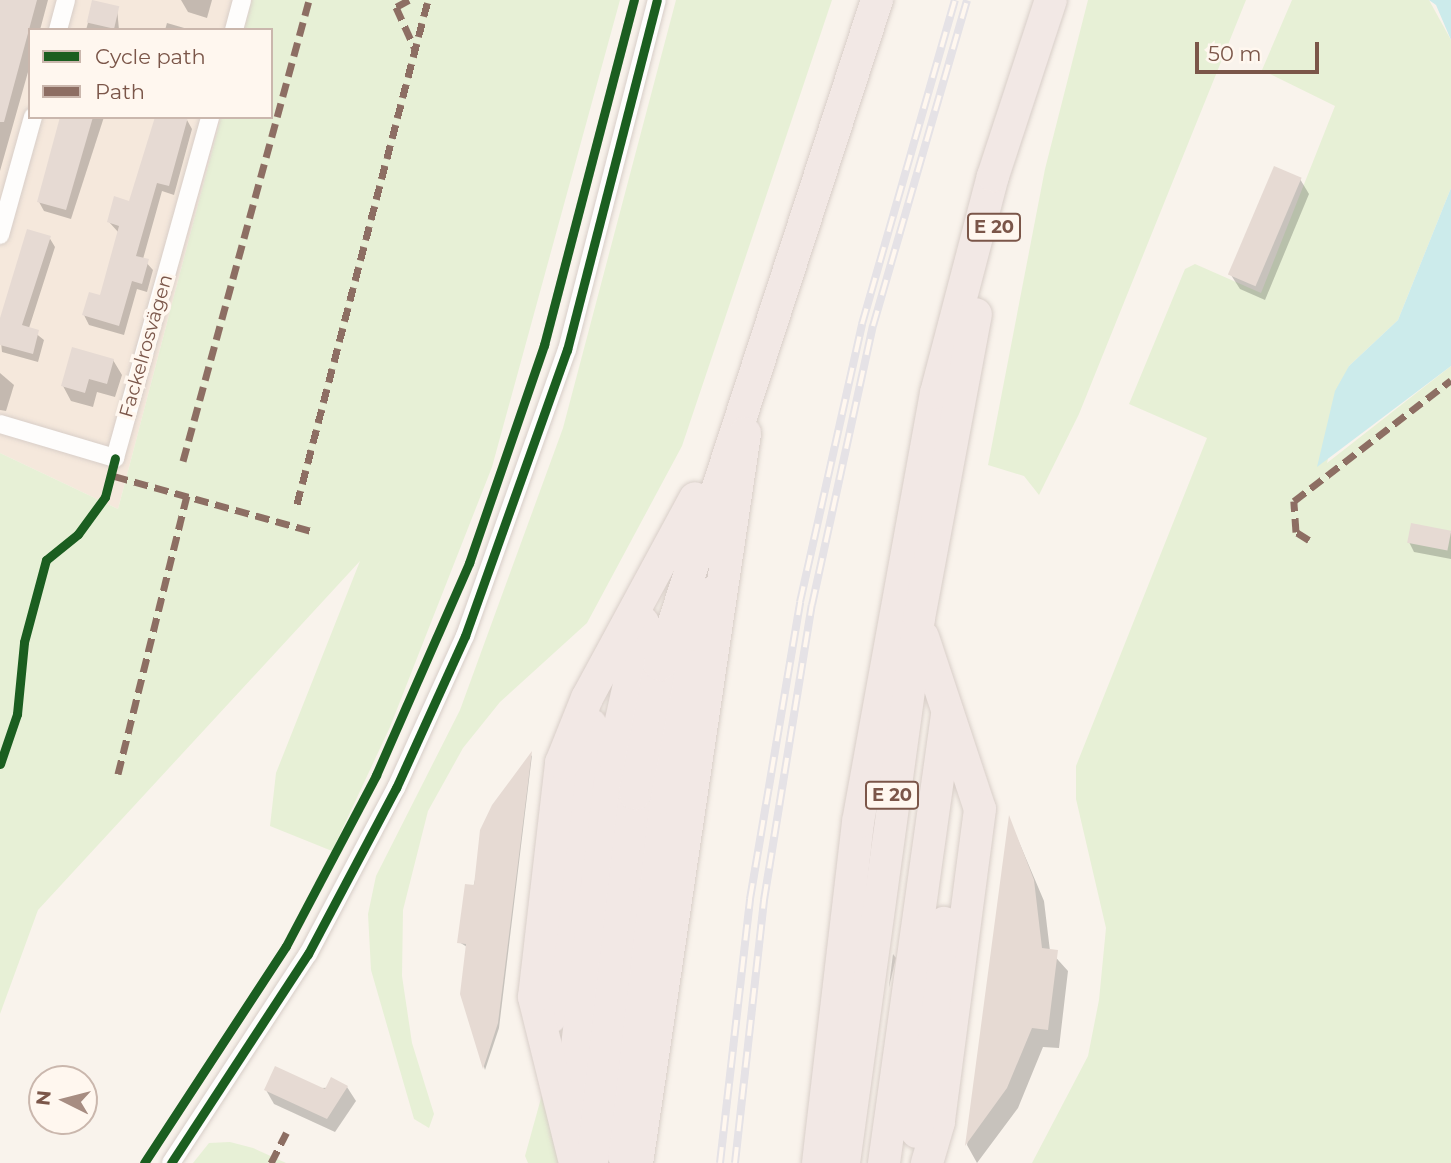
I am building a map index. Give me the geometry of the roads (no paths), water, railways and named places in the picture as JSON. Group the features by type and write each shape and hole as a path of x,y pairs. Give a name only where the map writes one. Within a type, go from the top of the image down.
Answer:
{"highway":[{"path":"577,1163 546,1053 534,969 558,783 573,725 659,570 753,373 877,0"},
{"name":"E 20","path":"830,1163 873,824 958,305 992,176 1052,0"},
{"path":"592,1163 640,760 708,559 742,481 753,373"},
{"path":"577,1163 633,725 658,626 708,559"},
{"path":"630,1163 708,559"},
{"path":"567,1131 612,756 659,570"},
{"name":"E 20","path":"906,616 958,737 979,798 978,828 939,1122 927,1163"},
{"name":"E 20","path":"805,1163 844,820 906,616"},
{"name":"E 20","path":"818,1163 856,834 906,616"},
{"name":"E 20","path":"844,1163 906,616"},
{"path":"557,1094 594,788 631,619"},
{"name":"E 20","path":"858,1163 926,658"},
{"name":"E 20","path":"871,1163 913,890 958,737"},
{"name":"E 20","path":"898,1163 958,737"},
{"name":"E 20","path":"913,1163 958,737"},
{"name":"E 20","path":"884,1163 913,890 899,851"}],"street":[{"path":"59,28 66,0"},
{"path":"235,28 242,0"},
{"path":"171,1163 307,954 396,788 466,636 567,350 657,0"},
{"path":"0,235 32,119"},
{"name":"Fackelrosvägen","path":"0,424 115,458 209,119"}],"water":[{"path":"1429,0 1451,0 1451,40 1436,5"},
{"path":"1451,188 1451,366 1317,467 1335,391 1349,366 1398,320"}],"railway":[{"path":"720,1163 750,899 800,602 862,324 955,0"},
{"path":"735,1163 764,900 812,605 873,326 967,0"}]}
